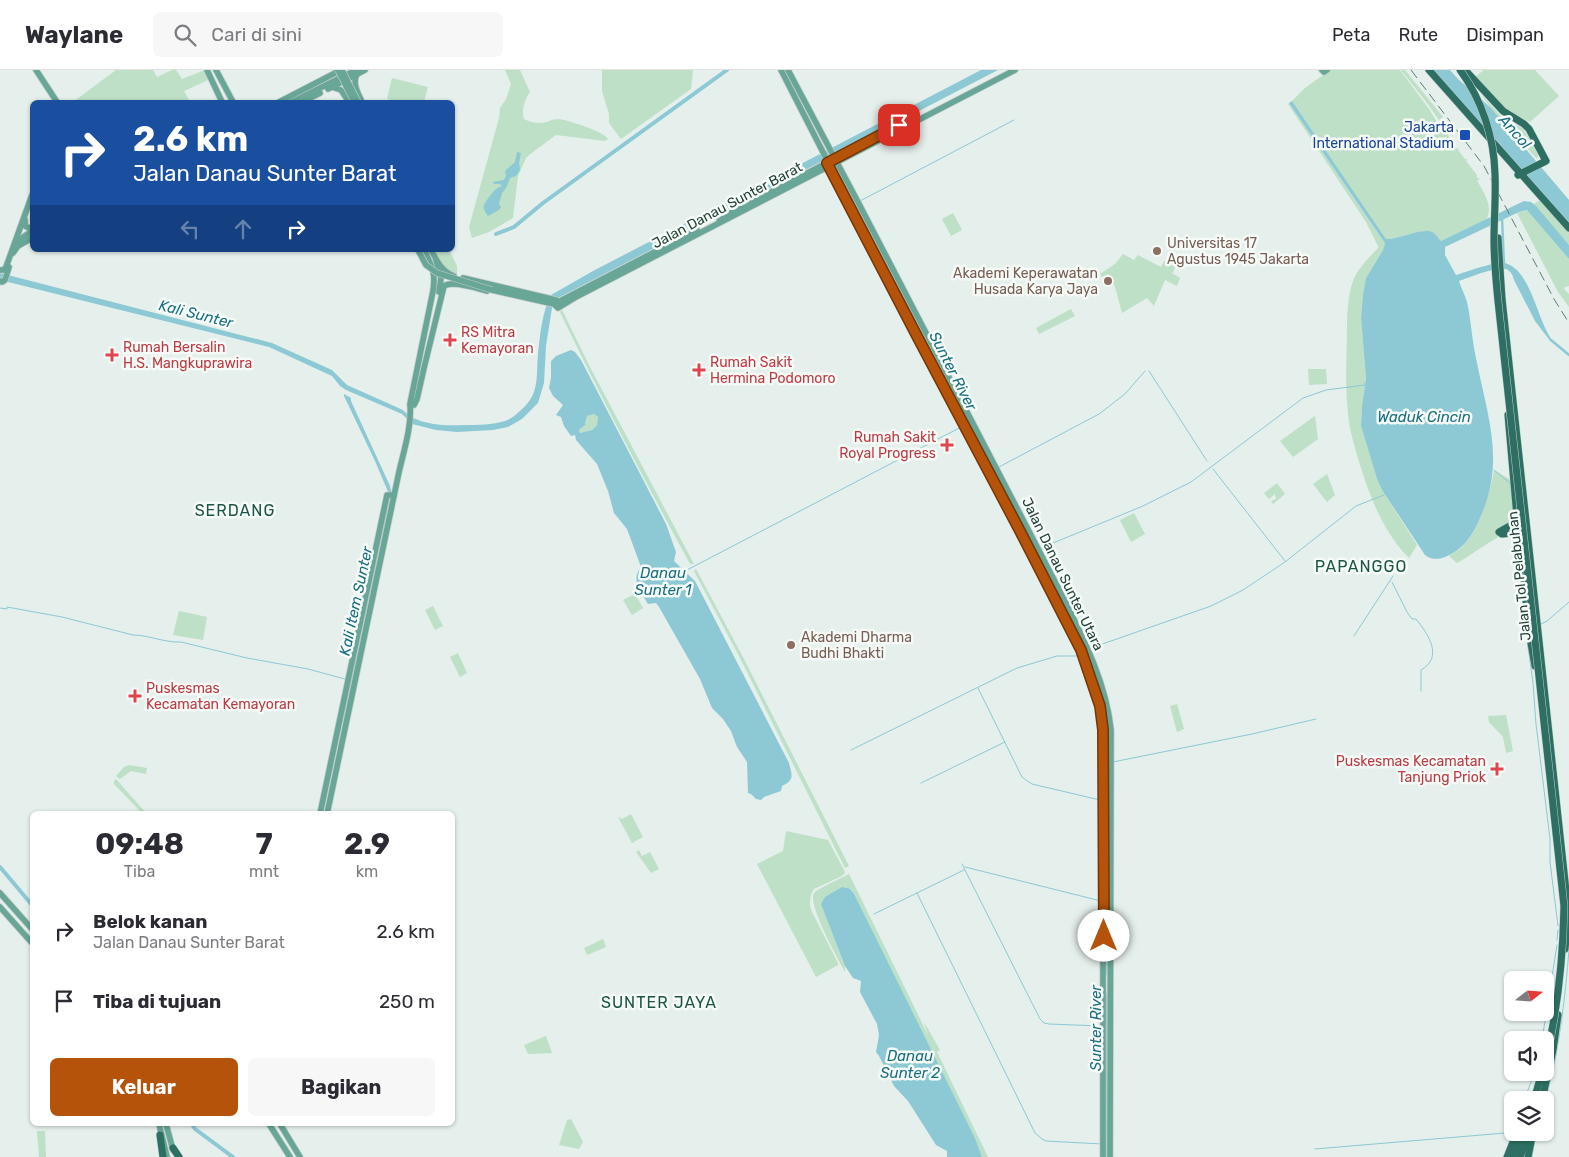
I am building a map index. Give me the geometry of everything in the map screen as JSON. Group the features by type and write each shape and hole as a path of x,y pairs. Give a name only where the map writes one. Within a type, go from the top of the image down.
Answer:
{"highway":[{"path":"1428,70 1505,156 1569,232"},
{"path":"1462,70 1501,114 1523,126 1531,134 1541,161 1518,172"},
{"name":"Jalan Tol Pelabuhan","path":"1462,70 1480,106 1489,131 1493,155 1495,173 1495,263 1564,906 1558,985 1550,1031"},
{"name":"Jalan Tol Pelabuhan","path":"1462,70 1473,84 1487,114 1496,145 1498,161 1498,238 1502,299 1568,908 1562,987 1554,1043"},
{"path":"1518,172 1569,228"},
{"path":"1506,377 1508,425 1517,517 1513,524 1500,533 1513,533 1519,540 1532,650 1542,698"},
{"path":"162,1137 163,1157"},
{"path":"1507,1157 1513,1141"},
{"path":"1513,1157 1519,1141"},
{"path":"1520,1157 1526,1141"},
{"path":"1528,1157 1531,1141"},
{"path":"173,1148 177,1157"}],"main road":[{"path":"38,70 57,100"},
{"path":"211,70 223,100"},
{"path":"211,70 228,100"},
{"path":"211,70 232,100"},
{"path":"338,70 353,100"},
{"path":"283,100 342,70 357,100"},
{"path":"297,100 365,70"},
{"path":"781,70 822,152 832,161"},
{"path":"788,70 828,147 832,161"},
{"name":"Jalan Danau Sunter Barat","path":"960,97 1008,70"},
{"name":"Jalan Danau Sunter Barat","path":"554,303 1015,70"},
{"path":"276,100 331,71"},
{"path":"305,100 357,72"},
{"path":"357,72 355,81 357,91"},
{"path":"309,87 314,81"},
{"path":"345,94 348,86 354,86 361,100"},
{"path":"332,87 339,88 348,100"},
{"name":"Jalan Danau Sunter Utara","path":"832,161 858,202 964,425 1029,538 1088,648 1109,713 1111,762 1110,1157"},
{"name":"Jalan Danau Sunter Utara","path":"832,161 850,205 996,468 1082,654 1101,713 1104,801 1104,1157"},
{"path":"2,281 30,201"},
{"path":"30,206 24,222 24,226 30,228"},
{"path":"14,249 29,239"},
{"path":"0,270 5,268 17,240 29,239"},
{"path":"419,252 426,265 437,273 499,292 554,303"},
{"path":"412,414 419,367 431,310 440,284 425,252"},
{"path":"428,327 439,297 441,273 432,252"},
{"path":"436,260 446,273 554,303"},
{"path":"456,284 454,280 457,277"},
{"path":"440,284 456,284 499,292"},
{"path":"431,310 439,297"},
{"path":"321,811 369,580 390,495 417,400 419,367"},
{"path":"328,811 390,495"},
{"path":"0,891 30,939"},
{"path":"4,900 30,925"},
{"path":"0,907 30,940"},
{"path":"159,1126 167,1157"},
{"path":"167,1126 173,1148"},
{"path":"269,1126 288,1157"},
{"path":"281,1126 300,1157"}],"green space":[{"path":"116,70 153,70 157,77 176,70 182,79 205,70 208,80 184,91 189,100 76,100"},
{"path":"505,70 520,70 530,92 524,105 524,119 538,123 555,119 563,120 593,130 608,139 605,141 556,135 526,158 518,176 513,218 489,232 472,238 469,227 499,118 500,108 506,99 511,84"},
{"path":"602,70 693,70 691,89 621,139 609,123 609,114 602,91"},
{"path":"1330,70 1400,70 1429,109 1443,132 1449,132 1450,134 1448,135 1452,143 1455,143 1454,145 1457,149 1459,148 1458,150 1467,159 1466,161 1477,175 1477,178 1480,178 1477,181 1489,205 1486,220 1441,241 1434,233 1424,231 1386,239 1292,101 1305,88"},
{"path":"1401,70 1405,70 1443,117 1439,120"},
{"path":"1484,70 1535,70 1559,96 1530,122 1503,108 1475,77"},
{"path":"392,78 428,87 425,100 387,99"},
{"path":"1481,94 1502,117 1522,128 1538,155 1537,159 1494,113"},
{"path":"1289,103 1385,243 1383,250 1366,278 1363,294 1361,318 1366,378 1361,426 1382,490 1417,545 1409,558 1383,523 1374,504 1357,456 1348,417 1346,371 1349,297 1356,274 1378,246 1366,222"},
{"path":"1541,200 1569,233 1569,245 1533,204"},
{"path":"1528,210 1569,259 1569,286 1564,289 1569,294 1569,307 1558,292 1517,213"},
{"path":"953,213 962,230 951,236 942,219"},
{"path":"433,252 450,252 457,266 457,277 451,276"},
{"path":"1123,254 1134,260 1138,255 1161,267 1164,261 1175,267 1173,273 1170,272 1180,278 1177,286 1165,280 1154,306 1147,298 1122,313 1115,287 1108,274 1102,277 1100,274 1115,264"},
{"path":"1071,309 1075,316 1039,334 1036,328"},
{"path":"562,310 694,564 690,564 591,376 560,312"},
{"path":"1308,369 1326,369 1327,384 1309,385"},
{"path":"594,414 598,417 597,425 592,430 580,433 579,430 586,423 587,416"},
{"path":"1315,416 1318,439 1293,457 1280,441"},
{"path":"1494,470 1511,480 1515,530 1492,541 1457,563 1449,556 1462,547 1473,532 1487,499"},
{"path":"1327,474 1335,495 1327,502 1313,484"},
{"path":"1277,483 1285,494 1273,504 1271,501 1276,499 1275,494 1269,499 1264,493"},
{"path":"1134,513 1145,534 1131,542 1120,520"},
{"path":"696,569 849,866 845,868 741,660 694,571"},
{"path":"635,594 643,608 632,615 623,600"},
{"path":"433,606 443,626 435,630 425,610"},
{"path":"179,611 207,617 203,640 173,635"},
{"path":"458,653 467,673 460,677 450,657"},
{"path":"1177,704 1184,729 1177,732 1170,706"},
{"path":"1506,715 1513,751 1506,753 1503,737 1489,722 1488,716"},
{"path":"129,765 147,768 146,774 131,771 120,779 116,776 124,767"},
{"path":"116,779 144,811 140,811 114,784"},
{"path":"631,814 643,837 632,843 618,817 622,819"},
{"path":"786,831 828,840 845,873 814,889 810,898 812,912 838,963 838,965 816,977 757,864 783,851"},
{"path":"639,850 642,856 650,852 659,869 651,873 636,852"},
{"path":"849,874 928,1035 924,1022 940,1050 937,1052 988,1157 982,1157 975,1138 851,889 830,927 845,966 845,972 830,944 815,908 814,893"},
{"path":"603,939 606,947 587,955 584,948"},
{"path":"546,1036 552,1053 528,1054 524,1045"},
{"path":"571,1119 583,1142 579,1149 559,1145 567,1120"},
{"path":"37,1131 45,1131 46,1157 39,1157"}],"water":[{"path":"981,70 998,70 556,299 552,308 546,346 544,383 538,403 522,419 508,427 493,430 457,432 436,430 412,424 402,414 346,390 332,376 269,347 0,280 0,273 272,343 332,370 347,385 403,410 415,419 423,422 448,425 480,425 505,421 527,404 534,391 542,324 545,309 551,295 593,271 699,216 715,210"},
{"path":"1431,70 1450,70 1490,107 1569,200 1569,226 1498,142"},
{"name":"Waduk Cincin","path":"1292,101 1386,239 1428,231 1441,241 1524,201 1531,202 1536,206 1569,245 1569,259 1527,210 1445,247 1445,255 1456,275 1501,263 1514,267 1527,285 1552,340 1551,342 1535,321 1508,270 1491,270 1459,281 1466,299 1489,419 1493,457 1492,477 1488,497 1471,536 1456,551 1445,557 1433,559 1425,555 1382,490 1361,426 1366,378 1361,318 1363,294 1366,278 1383,250 1385,243 1289,103"},
{"path":"517,152 521,153 520,170 516,176 510,178 502,193 499,210 488,216 484,210 484,204 494,190 502,186 493,182 504,180 506,176 505,171 515,162"},
{"name":"Danau Sunter 1","path":"571,350 581,360 666,524 676,552 674,561 695,581 789,763 792,777 789,782 782,786 781,791 764,797 761,800 748,793 747,762 737,747 731,731 712,708 700,679 659,607 656,603 648,604 640,590 636,577 641,567 627,529 614,513 608,491 597,464 576,440 575,435 571,436 564,426 561,417 556,415 563,405 553,396 549,388 551,361 556,356","holes":["594,414 598,417 597,425 592,430 580,433 579,430 585,425 587,416"]},
{"path":"344,394 351,398 390,486 392,495 346,717 343,715 389,494"},
{"name":"Danau Sunter 2","path":"842,887 850,889 854,894 975,1138 982,1157 947,1157 947,1151 936,1145 908,1101 894,1086 876,1052 879,1035 877,1024 860,992 861,981 853,978 845,966 821,904 825,897"}],"waterway":[{"path":"496,234 514,227 543,203 727,70"},
{"path":"860,201 1014,120"},
{"name":"Sunter River","path":"833,163 968,424 989,460"},
{"path":"1502,218 1504,265"},
{"path":"1551,340 1569,355"},
{"path":"999,467 1099,414 1125,394 1145,371"},
{"path":"1149,371 1207,461"},
{"path":"1041,548 1143,506 1191,482 1303,398 1326,390 1365,385 1365,383"},
{"path":"685,571 963,426"},
{"path":"1213,469 1285,561"},
{"path":"1494,470 1511,484"},
{"path":"1091,648 1211,606 1243,590 1285,562 1356,506 1384,495"},
{"name":"Sunter River","path":"1013,506 1082,643"},
{"path":"1354,636 1393,576"},
{"path":"1392,582 1407,612 1412,619 1416,619 1421,625 1432,645 1432,659 1421,670 1421,691"},
{"path":"1541,624 1569,602"},
{"path":"0,608 7,609 7,607 62,617 133,635 181,642 247,658 308,669 345,679"},
{"path":"1528,646 1558,926"},
{"path":"851,750 1017,668 1057,656 1080,656"},
{"name":"Sunter River","path":"1093,670 1099,687"},
{"path":"978,688 1022,777 1032,784 1100,800"},
{"name":"Sunter River","path":"1106,713 1108,740 1106,973"},
{"path":"1113,762 1316,719"},
{"path":"921,783 1005,742"},
{"path":"962,864 1040,1019 1044,1023 1049,1024 1100,1026"},
{"path":"0,867 30,903"},
{"path":"965,867 1101,901"},
{"path":"874,914 964,870"},
{"path":"917,893 1035,1133 1046,1141 1102,1144"},
{"path":"1557,940 1558,930"},
{"path":"1543,1031 1557,945"},
{"path":"1548,1090 1562,1021 1569,950"},
{"name":"Sunter River","path":"1106,995 1107,1157"},
{"path":"1528,1091 1531,1081"},
{"path":"193,1126 233,1157"},
{"path":"1315,1149 1504,1133"},
{"path":"1532,1157 1535,1141"}],"railway":[{"path":"1411,70 1484,166 1554,299 1569,323"}],"place":[{"name":"Jakarta International Stadium","path":"1465,135"},
{"name":"Universitas 17 Agustus 1945 Jakarta","path":"1157,251"},
{"name":"Akademi Keperawatan Husada Karya Jaya","path":"1108,281"},
{"name":"RS Mitra Kemayoran","path":"450,340"},
{"name":"Rumah Bersalin H.S. Mangkuprawira","path":"112,355"},
{"name":"Rumah Sakit Hermina Podomoro","path":"699,370"},
{"name":"Rumah Sakit Royal Progress","path":"947,445"},
{"name":"Akademi Dharma Budhi Bhakti","path":"791,645"},
{"name":"Puskesmas Kecamatan Kemayoran","path":"135,696"},
{"name":"Puskesmas Kecamatan Tanjung Priok","path":"1497,769"}],"district":[{"name":"SERDANG","path":"235,510"},
{"name":"PAPANGGO","path":"1361,566"},
{"name":"SUNTER JAYA","path":"659,1002"}],"route":[{"path":"899,125 827,163 984,460 1082,651 1100,706 1103,730 1104,936"}],"water label":[{"name":"Ancol","path":"1515,132"},
{"name":"Kali Sunter","path":"196,314"},
{"name":"Kali Item Sunter","path":"356,601"}]}
